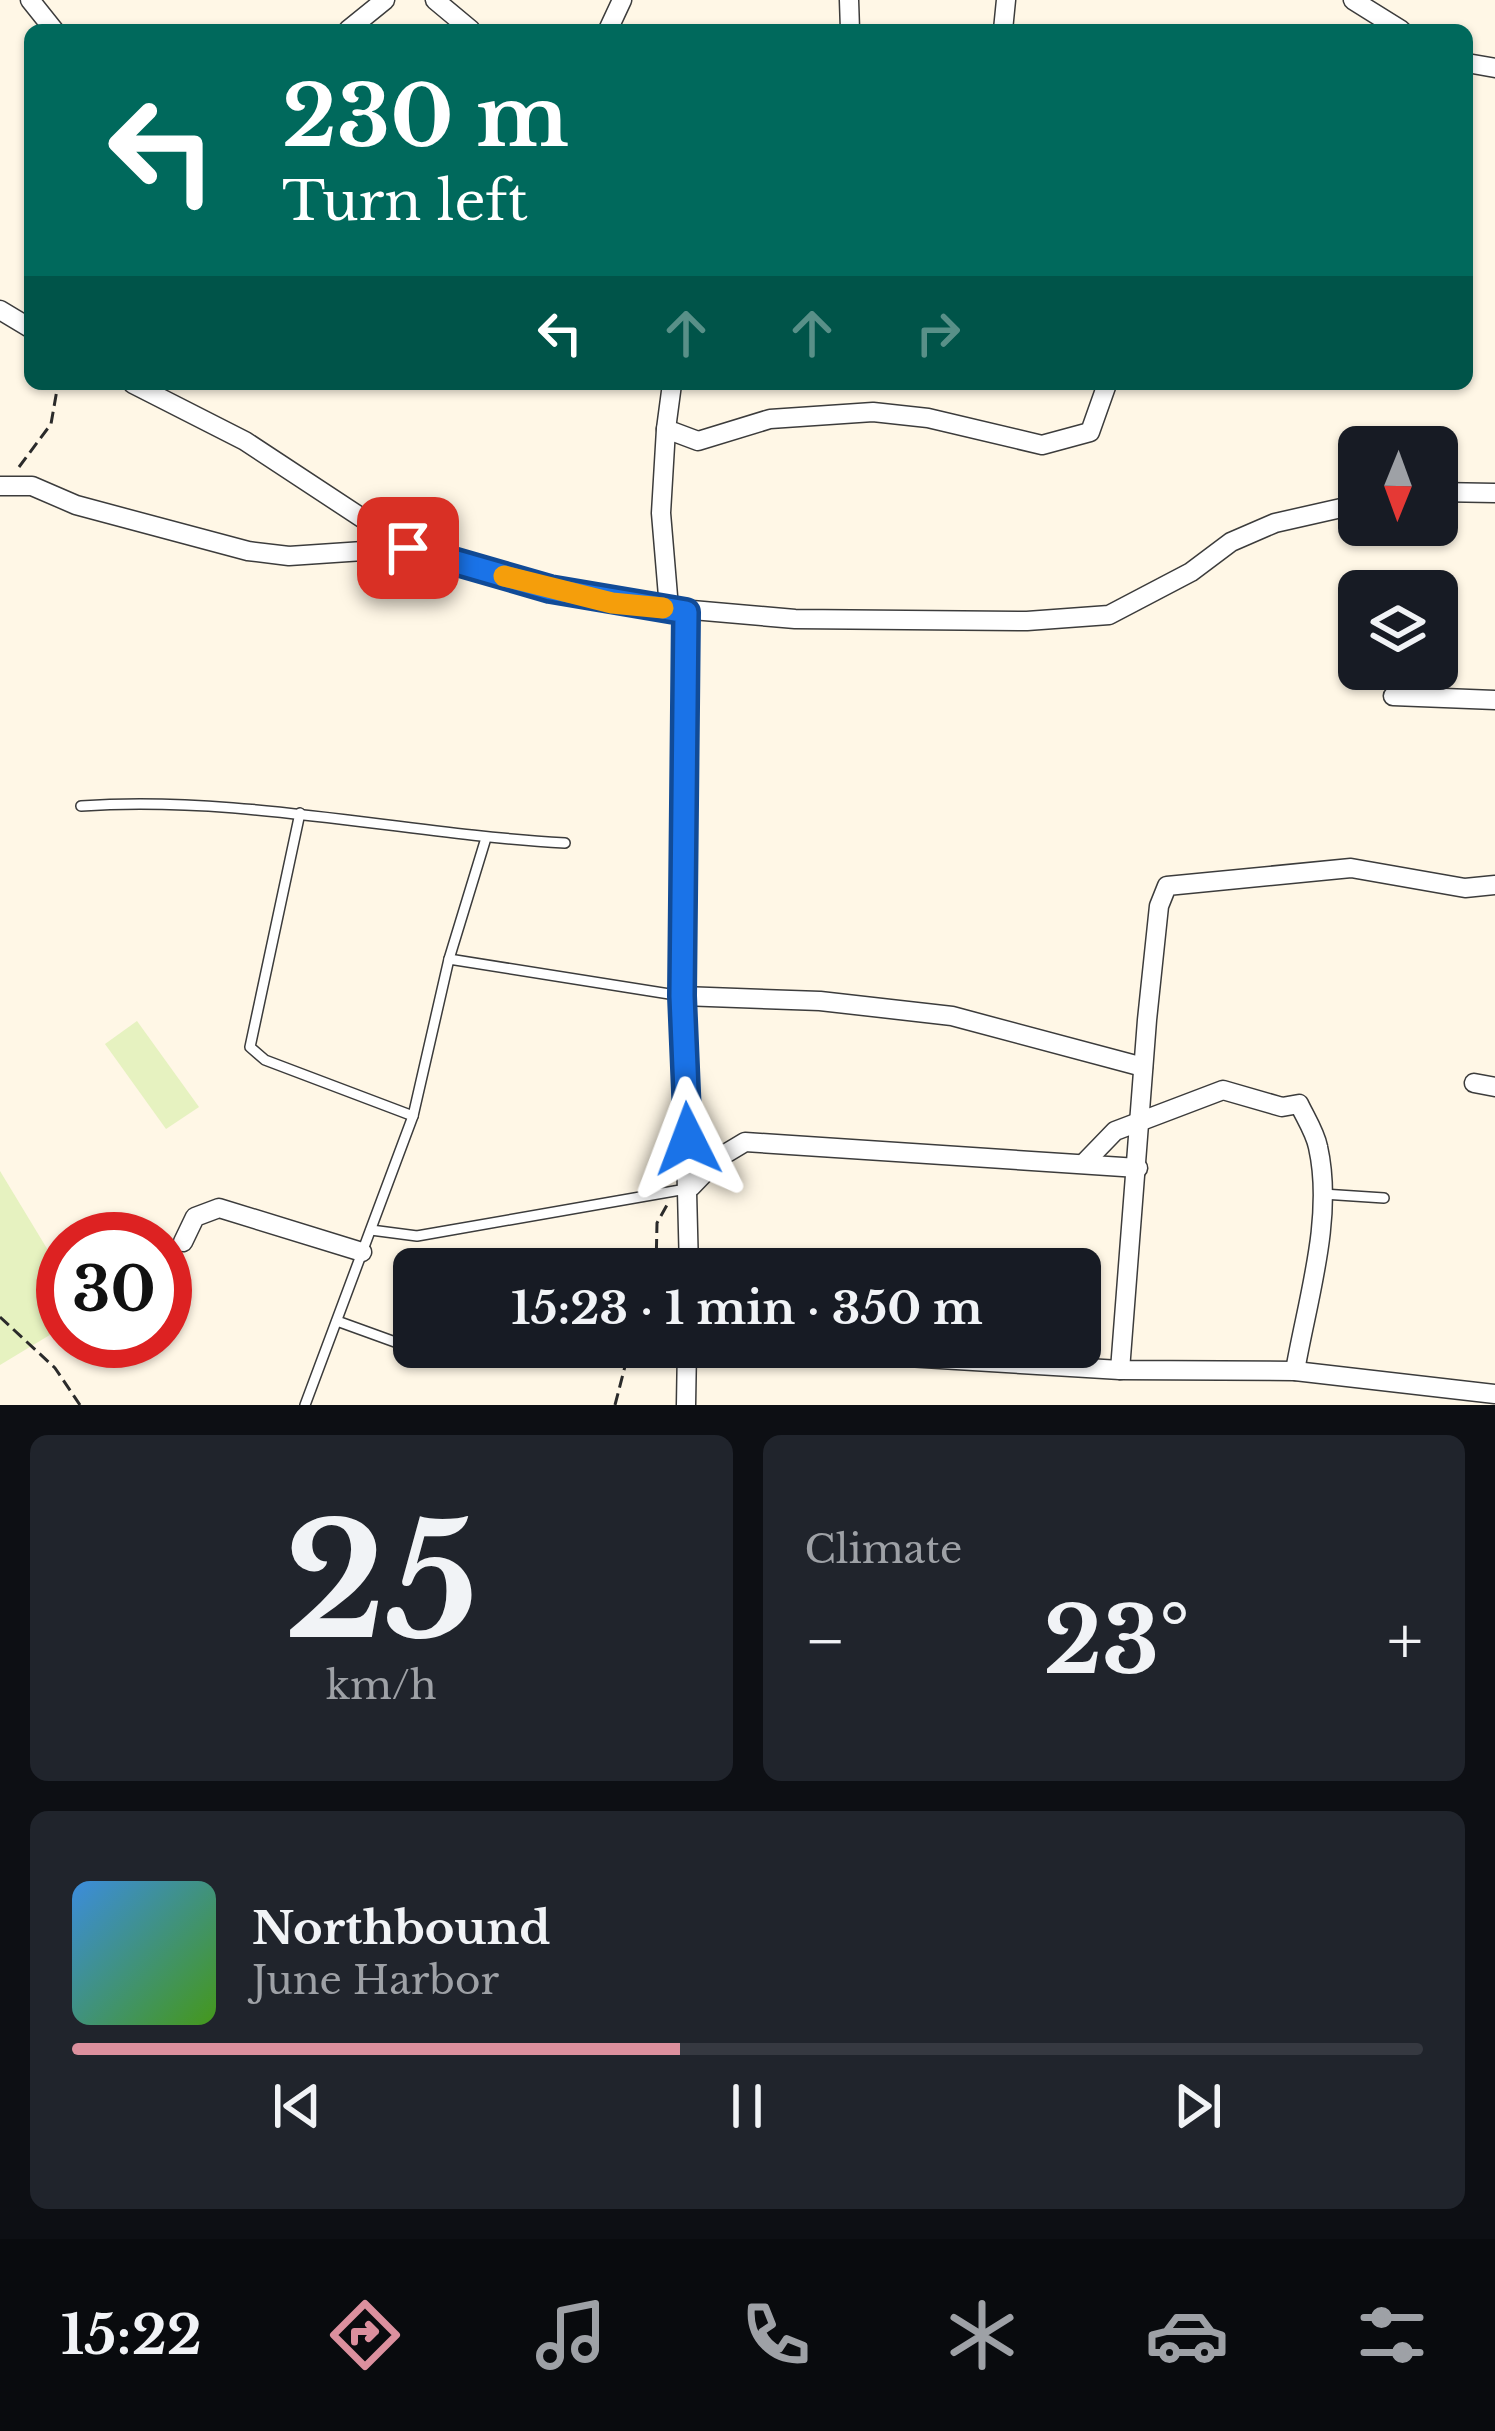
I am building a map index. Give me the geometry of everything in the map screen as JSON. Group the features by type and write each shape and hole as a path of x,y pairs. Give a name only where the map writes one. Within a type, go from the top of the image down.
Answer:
{"street":[{"path":"30,0 49,24"},
{"path":"356,24 386,0"},
{"path":"434,0 464,24"},
{"path":"1353,0 1383,8"},
{"path":"145,390 245,441 408,548 550,589 678,610 1028,621 1109,615 1191,572 1231,542 1275,523 1338,508"},
{"path":"671,390 661,513 678,610 682,1190 686,1248"},
{"path":"666,429 698,441 770,419 873,412 928,418 1042,445 1090,432 1105,390"},
{"path":"4,484 248,551 289,556 408,548"},
{"path":"1458,492 1495,493"},
{"path":"1393,697 1495,700"},
{"path":"1120,1370 1143,1067 1159,906 1167,886 1351,868 1465,888 1495,885"},
{"path":"682,996 820,1001 952,1016 1143,1067"},
{"path":"1474,1083 1495,1087"},
{"path":"1086,1161 1115,1131 1142,1125 1223,1090 1282,1107 1299,1104 1318,1145 1321,1194 1294,1371"},
{"path":"682,1190 745,1142 1138,1168"},
{"path":"192,1223 195,1217 219,1208 362,1252"},
{"path":"686,1405 687,1368"},
{"path":"1087,1368 1294,1371 1495,1394"}],"lane":[{"path":"81,806 222,804 486,838 565,843"},
{"path":"299,813 250,1047 265,1060 413,1116"},
{"path":"304,1405 413,1116 449,958 486,838"},
{"path":"449,958 682,996"},
{"path":"370,1231 418,1236 682,1190"},
{"path":"1321,1194 1384,1198"},
{"path":"337,1321 393,1341"}],"path":[{"path":"4,484 51,424 57,390"},
{"path":"656,1248 657,1223 682,1190"},
{"path":"0,1317 55,1368 80,1405"},
{"path":"615,1405 625,1368"}],"green space":[{"path":"137,1021 199,1107 166,1129 105,1044"},
{"path":"0,1171 36,1230 36,1343 0,1365"}],"slow traffic":[{"path":"504,576 612,603 663,608"}],"route":[{"path":"408,548 550,589 686,612 682,996 688,1139"}]}
